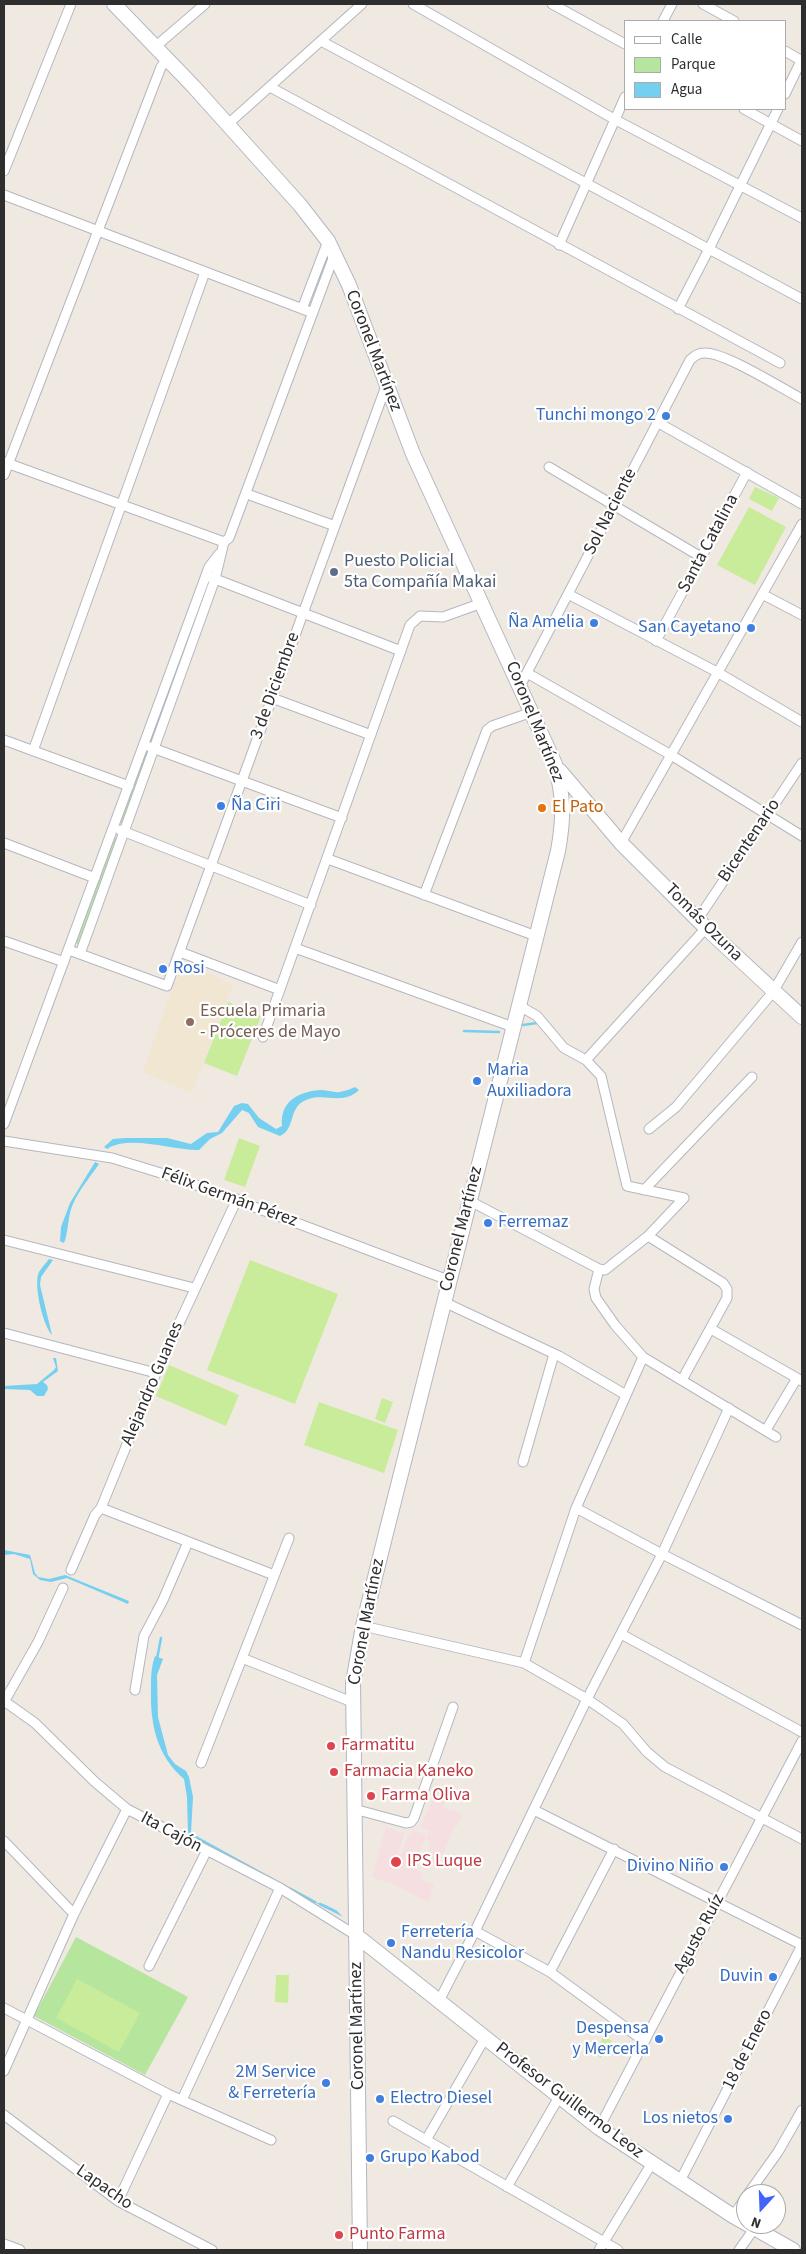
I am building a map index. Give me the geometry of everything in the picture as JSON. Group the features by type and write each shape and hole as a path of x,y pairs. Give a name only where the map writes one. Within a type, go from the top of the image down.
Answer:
{"main road":[{"path":"114,4 228,124"},
{"name":"Coronel Martínez","path":"228,124 300,205 335,253 413,454 555,764 563,796 563,820 558,851 470,1201 448,1280 363,1626 353,1683 360,2250"},
{"name":"Tomás Ozuna","path":"555,764 621,843 773,992 802,1017"},
{"name":"Tomás Ozuna","path":"563,796 606,827"},
{"name":"Profesor Guillermo Leoz","path":"357,1928 438,2001 599,2128 736,2218"},
{"name":"Profesor Guillermo Leoz","path":"763,2234 792,2250"}],"street":[{"path":"4,170 71,4"},
{"path":"155,47 205,4"},
{"path":"228,124 362,4"},
{"path":"413,4 614,118 802,218"},
{"path":"552,4 624,43"},
{"path":"664,20 672,4"},
{"path":"703,4 732,20"},
{"path":"321,41 802,299"},
{"path":"786,52 802,60 786,92"},
{"path":"4,475 6,463 161,68 167,59"},
{"path":"270,87 678,310 780,363"},
{"path":"558,244 624,99"},
{"path":"746,110 802,141"},
{"path":"678,310 710,250 739,185 777,110"},
{"path":"4,195 313,313"},
{"path":"302,309 328,241"},
{"path":"4,1124 144,745 222,547 229,538 335,253"},
{"path":"33,751 205,272"},
{"name":"Sol Naciente","path":"520,686 690,360 695,355 703,353 724,357 802,399"},
{"name":"3 de Diciembre","path":"80,954 167,986 386,386"},
{"path":"657,422 802,504"},
{"path":"6,463 122,505 222,547"},
{"path":"549,467 701,557"},
{"name":"Santa Catalina","path":"656,641 747,472"},
{"path":"246,494 335,526"},
{"path":"621,843 802,524"},
{"path":"211,577 401,651"},
{"path":"69,950 80,954 154,748 211,577"},
{"path":"568,594 717,672 802,722"},
{"path":"762,594 802,615"},
{"path":"263,1037 410,625 418,618 444,617 482,603"},
{"path":"527,673 671,755 802,836"},
{"path":"272,698 371,735"},
{"path":"424,895 487,730 492,726 532,712"},
{"path":"4,740 129,786"},
{"path":"144,745 342,818"},
{"name":"Bicentenario","path":"586,1060 702,923 768,814 802,763"},
{"path":"114,828 311,905"},
{"path":"4,843 95,878"},
{"path":"328,859 536,936"},
{"path":"4,941 64,962"},
{"path":"650,1129 676,1107 773,992 802,942"},
{"path":"295,948 513,1027"},
{"path":"180,952 280,990"},
{"path":"470,1201 599,1269 605,1270 648,1236 684,1198 630,1188 626,1183 601,1076 586,1060 564,1048 537,1016 518,1005"},
{"path":"644,1190 752,1077"},
{"name":"Félix Germán Pérez","path":"4,1141 112,1158 237,1199 448,1280"},
{"name":"Alejandro Guanes","path":"71,1570 95,1515 101,1508 156,1373 194,1288 237,1199"},
{"path":"648,1236 723,1283 727,1289 727,1298 682,1380"},
{"path":"4,1240 194,1288"},
{"path":"599,1269 594,1289 596,1298 615,1325 643,1358 776,1437"},
{"path":"444,1302 554,1354 626,1395"},
{"path":"711,1329 799,1379 766,1430"},
{"path":"4,1334 156,1373"},
{"path":"523,1462 554,1354"},
{"path":"524,1663 576,1508 643,1358"},
{"path":"438,2001 475,1931 588,1699 662,1554 729,1408"},
{"path":"101,1508 274,1576"},
{"path":"576,1508 802,1625"},
{"path":"201,1763 288,1538"},
{"path":"134,1690 144,1636 163,1600 188,1542"},
{"path":"4,1702 38,1642 63,1588"},
{"path":"363,1626 524,1663 588,1699 623,1724 647,1752 665,1767 802,1839"},
{"path":"621,1634 802,1732"},
{"path":"242,1658 352,1702"},
{"name":"Ita Cajón","path":"4,1702 34,1723 95,1782 127,1809 206,1852 357,1928"},
{"path":"354,1808 406,1823 411,1822 453,1707"},
{"name":"Agusto Ruíz","path":"599,2128 802,1741"},
{"path":"4,2071 74,1914 127,1809"},
{"path":"534,1810 802,1945"},
{"path":"4,1841 74,1914"},
{"path":"550,1972 614,1849"},
{"path":"149,1966 206,1852"},
{"path":"182,2100 280,1888"},
{"path":"475,1931 550,1972 644,2041"},
{"name":"18 de Enero","path":"680,2181 802,1945"},
{"path":"4,2008 168,2094 271,2140"},
{"path":"426,2140 485,2038"},
{"path":"118,2201 168,2094"},
{"path":"507,2187 559,2097"},
{"path":"755,2184 778,2152 802,2110"},
{"name":"Lapacho","path":"4,2115 118,2201 212,2250"},
{"path":"393,2121 618,2250"},
{"path":"599,2250 652,2163"},
{"path":"733,2216 736,2212"},
{"path":"739,2250 750,2234"},
{"path":"4,2244 20,2250"}],"shaded area":[{"name":"Escuela Primaria - Próceres de Mayo","path":"184,963 233,984 192,1093 143,1072 172,989"},
{"path":"437,1790 448,1793 443,1808 462,1814 458,1826 455,1825 438,1866 427,1860 430,1841 426,1839 429,1831 421,1827"},
{"name":"IPS Luque","path":"386,1827 405,1834 398,1854 401,1855 412,1829 426,1835 414,1869 423,1873 420,1880 434,1885 428,1902 391,1883 372,1877"}],"green space":[{"path":"755,487 779,498 772,511 749,499"},
{"path":"749,507 786,527 755,585 717,565"},
{"path":"208,582 210,582 153,740 150,739"},
{"path":"145,753 148,753 122,824 120,822"},
{"path":"115,838 117,838 79,945 76,943 80,930"},
{"path":"228,1002 261,1016 237,1076 204,1063"},
{"path":"239,1138 260,1146 245,1187 224,1180"},
{"path":"250,1260 338,1294 295,1404 207,1370"},
{"path":"169,1365 239,1395 226,1426 156,1396"},
{"path":"382,1398 393,1402 385,1423 375,1419"},
{"path":"319,1402 398,1430 384,1473 304,1445"},
{"path":"76,1937 188,1997 145,2075 34,2016"},
{"path":"276,1975 289,1975 288,2003 275,2002"},
{"path":"77,1979 140,2013 119,2052 56,2018"},
{"path":"604,2036 612,2041 601,2058 594,2053"}],"water":[{"path":"355,1087 359,1090 353,1095 340,1098 313,1098 300,1103 285,1133 280,1136 258,1127 249,1113 242,1110 222,1133 210,1139 199,1150 140,1143 117,1145 107,1149 104,1147 113,1139 125,1138 167,1138 191,1144 207,1133 218,1132 234,1106 242,1103 248,1104 259,1118 276,1129 282,1126 284,1110 292,1099 312,1091 340,1092"},
{"path":"95,1162 99,1164 78,1194 71,1209 64,1243 60,1241 61,1227 70,1203"},
{"path":"49,1259 53,1260 41,1277 40,1285 52,1335 42,1314 37,1286 39,1272"},
{"path":"53,1358 56,1358 58,1371 43,1382 47,1385 48,1389 44,1396 37,1396 30,1390 4,1389 4,1386 37,1384 56,1367"},
{"path":"4,1550 30,1555 38,1577 49,1579 65,1575 129,1601 128,1604 67,1578 51,1582 40,1580 33,1574 30,1559 14,1554 4,1555"},
{"path":"155,1656 163,1659 157,1675 158,1717 168,1755 175,1764 186,1771 189,1777 193,1797 191,1833 327,1908 336,1910 343,1917 217,1852 188,1834 187,1797 184,1779 167,1760 161,1750 154,1727 151,1681"}],"waterway":[{"path":"523,1025 537,1023"},
{"path":"464,1031 499,1032"},
{"path":"157,1659 161,1638"},
{"path":"289,1888 315,1902"},
{"path":"320,1904 333,1910"}],"place":[{"name":"Tunchi mongo 2","path":"666,416"},
{"name":"Puesto Policial 5ta Compañía Makai","path":"334,572"},
{"name":"Ña Amelia","path":"594,623"},
{"name":"San Cayetano","path":"751,628"},
{"name":"Ña Ciri","path":"221,806"},
{"name":"El Pato","path":"542,808"},
{"name":"Rosi","path":"163,969"},
{"name":"Escuela Primaria - Próceres de Mayo","path":"190,1022"},
{"name":"Maria Auxiliadora","path":"477,1081"},
{"name":"Ferremaz","path":"488,1223"},
{"name":"Farmatitu","path":"331,1746"},
{"name":"Farmacia Kaneko","path":"334,1772"},
{"name":"Farma Oliva","path":"371,1796"},
{"name":"IPS Luque","path":"396,1862"},
{"name":"Divino Niño","path":"724,1867"},
{"name":"Ferretería Nandu Resicolor","path":"391,1943"},
{"name":"Duvin","path":"773,1977"},
{"name":"Despensa y Mercerla","path":"659,2039"},
{"name":"2M Service & Ferretería","path":"326,2083"},
{"name":"Electro Diesel","path":"380,2099"},
{"name":"Los nietos","path":"728,2119"},
{"name":"Grupo Kabod","path":"370,2158"},
{"name":"Punto Farma","path":"339,2235"}]}
